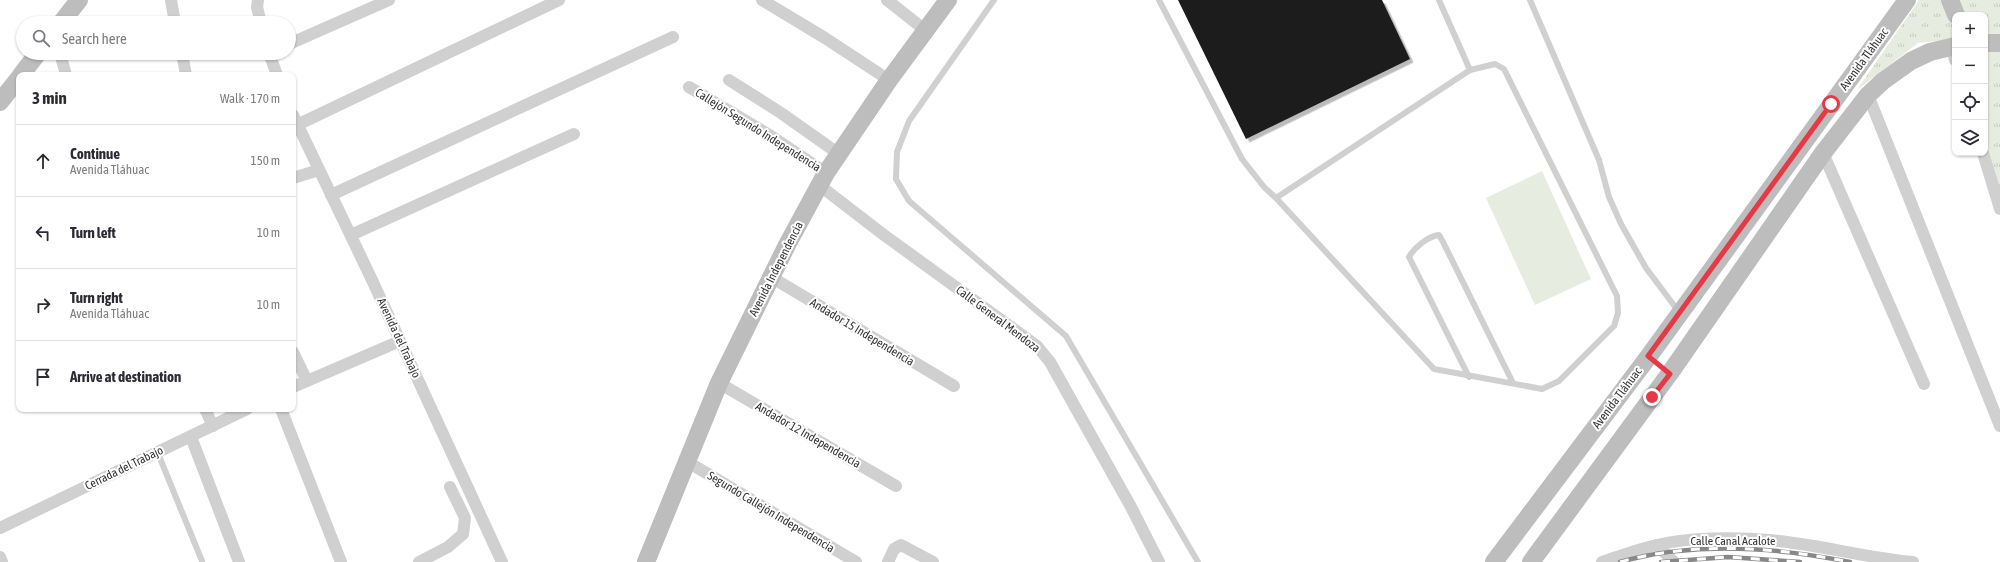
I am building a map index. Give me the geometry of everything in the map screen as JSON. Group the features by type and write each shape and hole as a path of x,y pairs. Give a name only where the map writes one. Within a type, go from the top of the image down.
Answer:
{"main road":[{"path":"66,16 79,0"},
{"name":"Avenida Independencia","path":"646,562 719,383 771,277 823,179 889,80 948,0"},
{"name":"Avenida Tláhuac","path":"1494,562 1648,356 1907,0"},
{"path":"1950,0 1955,12"},
{"path":"1988,43 2000,43"},
{"name":"Avenida Tláhuac","path":"1531,562 1670,374 1823,153 1868,95 1883,81 1911,61 1930,52 1952,51"},
{"path":"23,72 33,60"},
{"path":"0,102 16,82"},
{"path":"1648,356 1670,374"}],"street":[{"path":"171,0 174,16"},
{"path":"258,0 257,7 259,16"},
{"path":"296,41 389,0"},
{"path":"296,120 559,0"},
{"path":"762,0 889,80"},
{"path":"887,0 925,30"},
{"path":"331,195 673,36"},
{"path":"62,60 65,72"},
{"path":"183,60 185,72"},
{"path":"272,60 276,72"},
{"path":"729,80 781,113 839,154"},
{"name":"Callejón Segundo Independencia","path":"689,87 772,136 823,179"},
{"path":"1868,95 2000,426"},
{"name":"Avenida del Trabajo","path":"296,122 454,454 502,562"},
{"path":"351,235 574,134"},
{"path":"1823,153 1924,384"},
{"path":"1984,156 2000,208"},
{"path":"296,177 319,170"},
{"name":"Calle General Mendoza","path":"823,179 884,236 1037,346 1050,362 1131,507 1159,562"},
{"name":"Andador 15 Independencia","path":"771,277 954,386"},
{"path":"296,387 400,341"},
{"path":"296,358 307,382"},
{"name":"Andador 12 Independencia","path":"719,383 896,486"},
{"path":"206,412 213,426"},
{"name":"Cerrada del Trabajo","path":"0,528 157,451 191,437 241,412"},
{"path":"282,412 341,562"},
{"path":"191,437 239,562"},
{"name":"Segundo Callejón Independencia","path":"686,462 856,562"},
{"path":"419,562 448,547 463,534 465,518 450,487"},
{"name":"Calle Canal Acalote","path":"1602,562 1657,545 1685,541 1769,540 1894,561 1914,562"},
{"path":"888,562 894,549 901,545 933,562"},
{"path":"1657,545 1674,562"},
{"path":"0,558 2,562"}],"lane":[{"path":"994,0 909,121 897,152 896,179 909,200 1066,336 1198,562"},
{"path":"1160,0 1242,159 1264,187 1276,198 1434,369 1469,377 1542,389 1559,381 1614,326 1618,314 1617,296 1504,69 1494,64 1470,70 1276,198"},
{"path":"1439,0 1470,70"},
{"path":"1530,0 1600,160 1609,197 1621,224 1646,268 1679,312"},
{"path":"1469,377 1409,257 1413,251 1434,236 1439,236 1443,242 1513,384"},
{"path":"157,451 202,561"}],"green space":[{"path":"1919,0 2000,0 2000,34 1988,35 1988,12 1952,12 1952,39 1918,43 1857,90"},
{"path":"1988,44 2000,44 2000,214 1986,156 1988,156"},
{"path":"1542,171 1591,279 1535,305 1486,198"}],"building":[{"path":"1178,0 1382,0 1410,59 1246,139"}],"railway":[{"path":"1620,562 1648,555 1677,551 1735,548 1793,553 1850,562"},
{"path":"1661,562 1728,557 1800,562"}],"route":[{"path":"1652,397 1670,374 1648,356 1831,104"}]}
